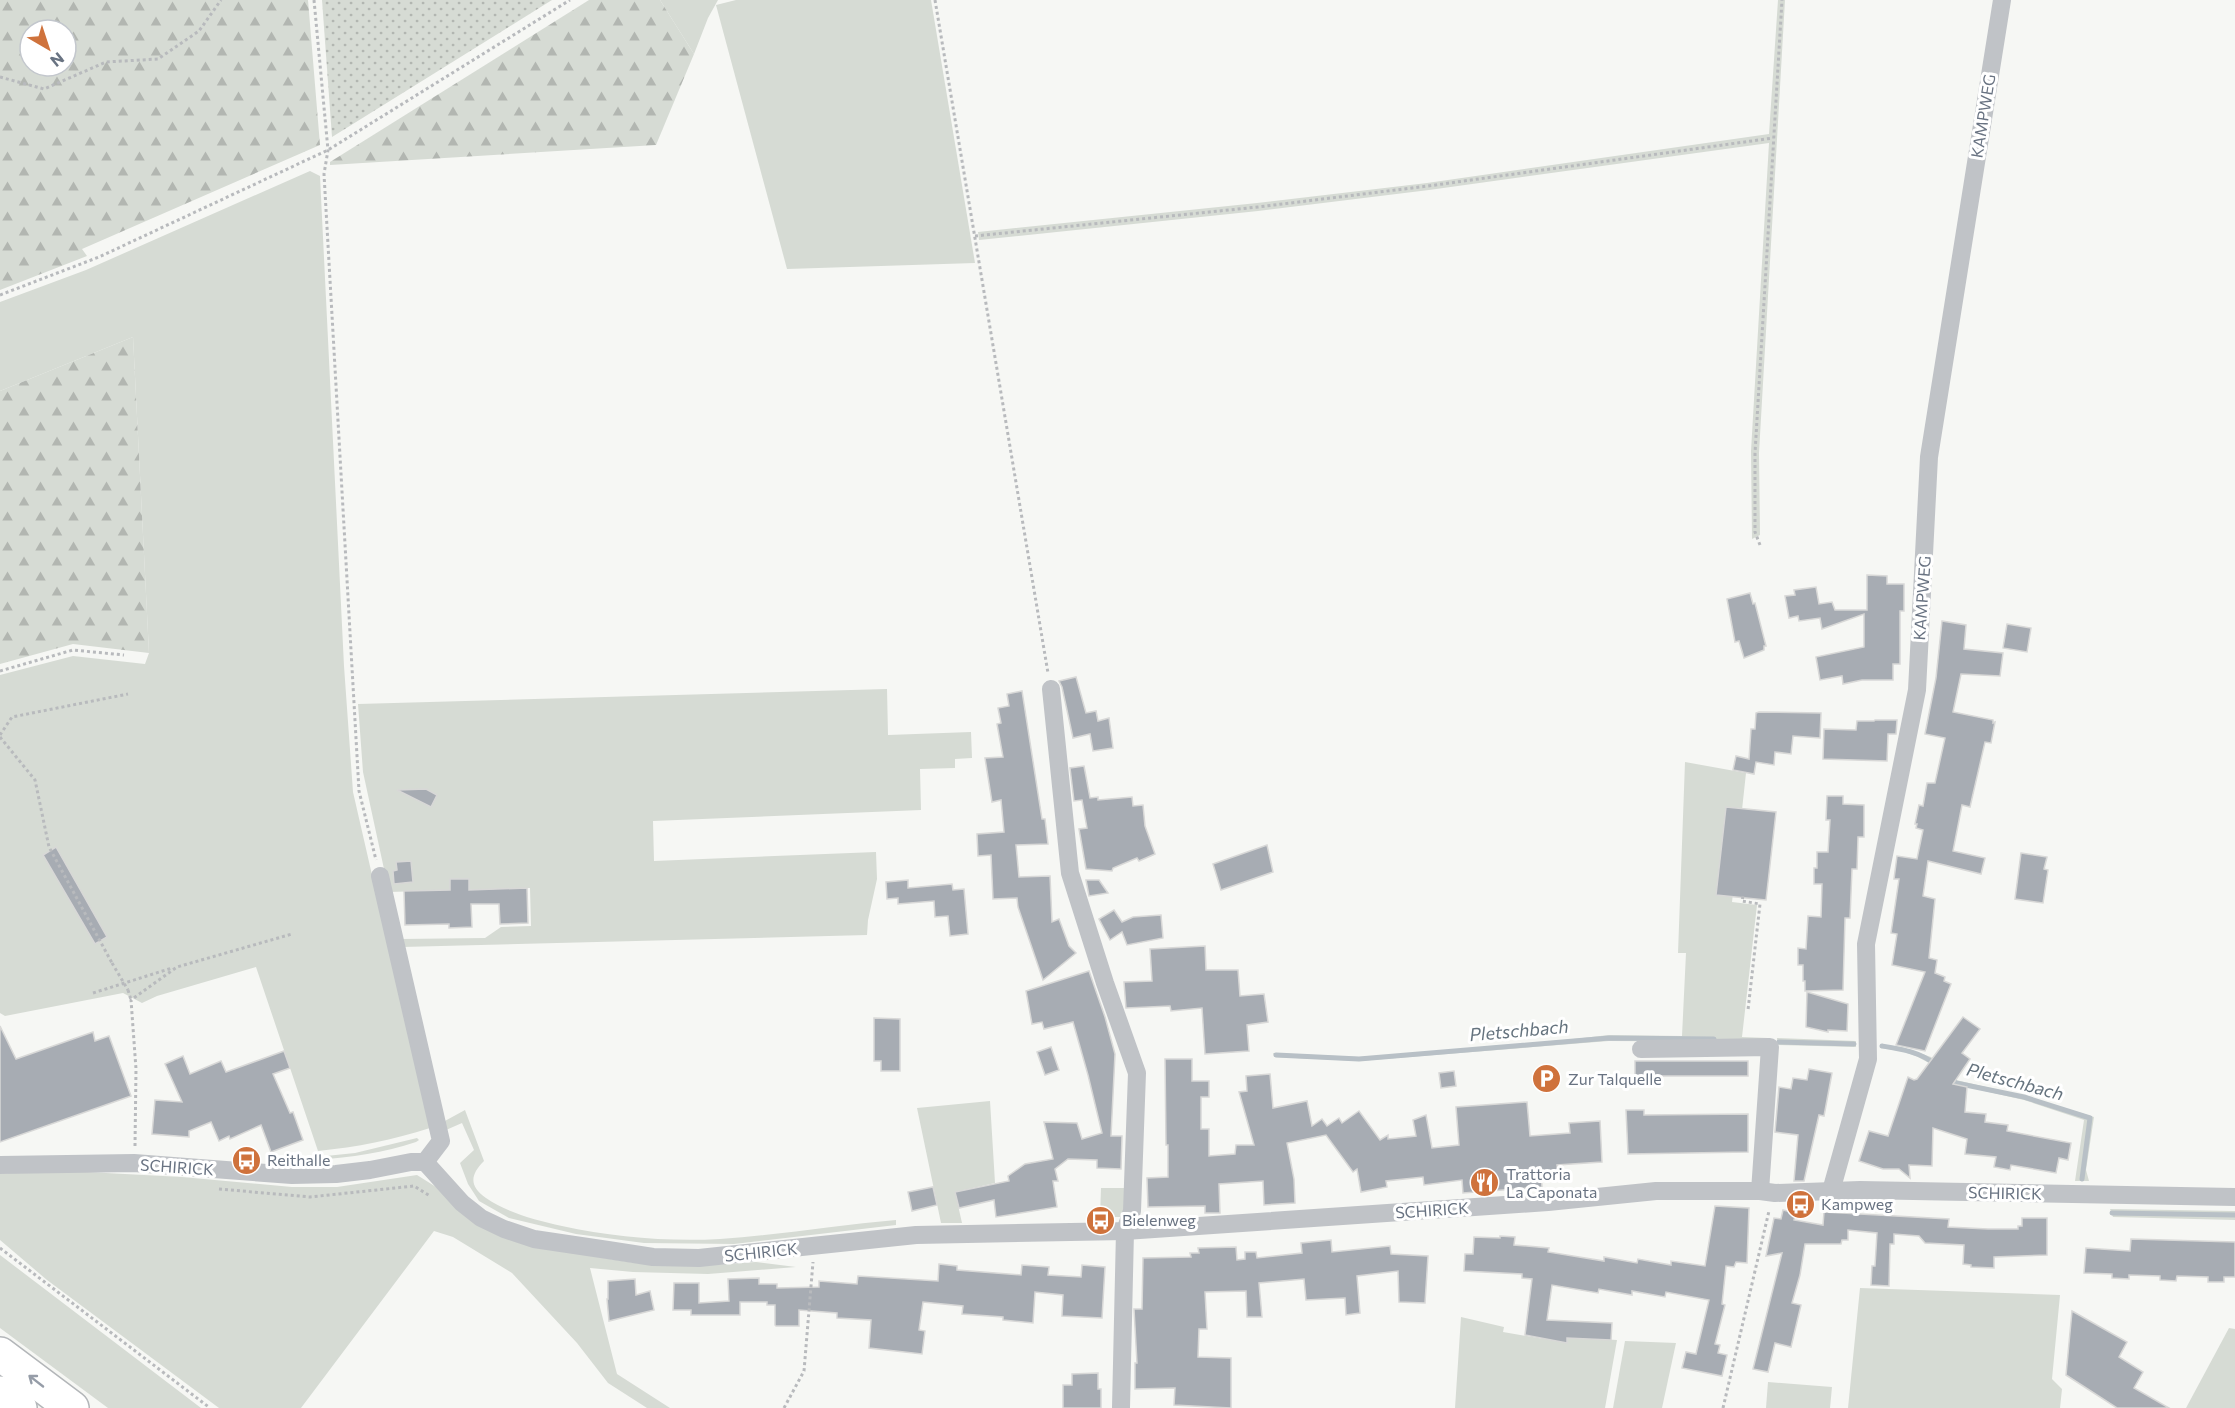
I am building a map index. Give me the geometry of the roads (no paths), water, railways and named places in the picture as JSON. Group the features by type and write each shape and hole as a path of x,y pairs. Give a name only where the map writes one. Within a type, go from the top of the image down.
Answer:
{"highway":[{"path":"0,1354 72,1408"},
{"path":"0,1393 20,1408"}],"street":[{"name":"KAMPWEG","path":"1832,1191 1868,1059 1866,944 1917,690 1929,457 2002,0"},
{"path":"1051,689 1070,873 1105,984 1137,1073 1132,1211 1125,1231 1121,1408"},
{"path":"380,876 441,1141 425,1162"},
{"path":"1641,1049 1770,1047 1767,1192"},
{"name":"SCHIRICK","path":"0,1165 72,1162 134,1163 292,1175 336,1174 411,1162 425,1162 462,1203 481,1218 504,1229 534,1239 653,1257 676,1258 699,1258 814,1247 916,1235 1125,1231 1548,1202 1656,1191 1832,1191 2235,1197"}],"waterway":[{"name":"Pletschbach","path":"1276,1055 1359,1059 1609,1038 1714,1039"},
{"name":"Pletschbach","path":"1779,1042 1854,1044"},
{"name":"Pletschbach","path":"1882,1046 1917,1054 1936,1065"},
{"name":"Pletschbach","path":"1950,1077 1956,1083 2024,1097 2090,1118 2082,1179"},
{"name":"Pletschbach","path":"2112,1213 2235,1215"}],"place":[{"name":"Zur Talquelle","path":"1547,1079"},
{"name":"Reithalle","path":"246,1160"},
{"name":"Trattoria La Caponata","path":"1485,1183"},
{"name":"Kampweg","path":"1800,1204"},
{"name":"Bielenweg","path":"1101,1220"}]}
